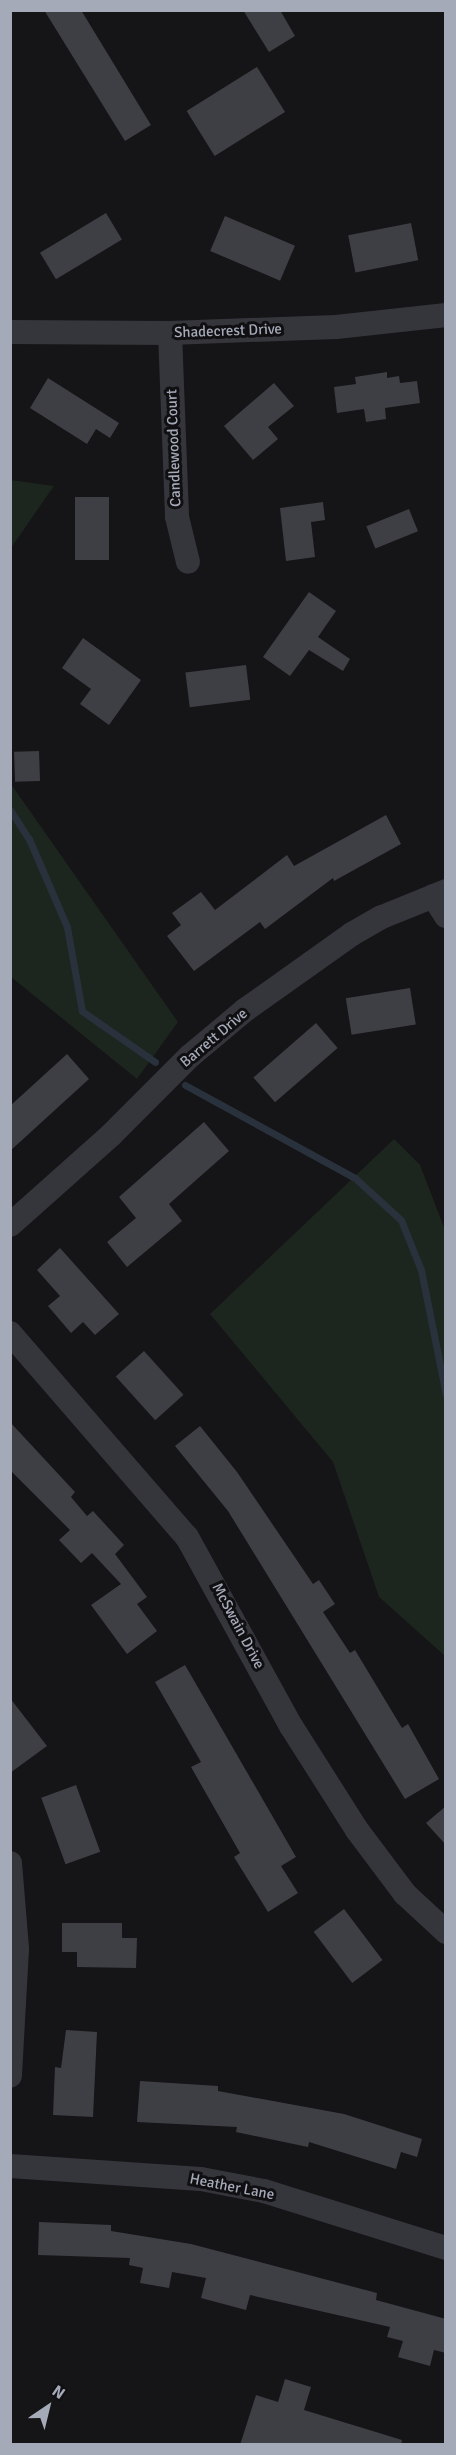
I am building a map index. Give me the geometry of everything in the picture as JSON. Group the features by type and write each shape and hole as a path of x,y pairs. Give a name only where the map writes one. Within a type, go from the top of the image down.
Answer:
{"street":[{"name":"Shadecrest Drive","path":"10,332 170,333 336,327 446,315"},
{"name":"Candlewood Court","path":"170,333 176,506 188,562"},
{"path":"440,893 446,916"},
{"name":"Barrett Drive","path":"10,1225 111,1135 190,1056 245,1010 352,934 440,893"},
{"name":"McSwain Drive","path":"10,1333 187,1537 291,1726 357,1830 405,1894 446,1932"},
{"path":"10,1863 17,1949 10,2076"},
{"name":"Heather Lane","path":"10,2166 201,2179 264,2191 446,2248"}],"shaded area":[{"path":"10,480 54,486 11,548"},
{"path":"11,784 178,1022 137,1079 11,977"},
{"path":"394,1139 420,1165 445,1230 445,1656 379,1597 333,1462 210,1314"}],"building":[{"path":"44,10 81,10 151,125 125,141"},
{"path":"243,10 280,10 295,36 269,52"},
{"path":"257,67 285,112 215,156 187,111"},
{"path":"106,213 122,240 56,279 40,253"},
{"path":"225,216 295,246 280,281 210,251"},
{"path":"411,223 418,260 355,273 348,235"},
{"path":"387,372 387,378 399,376 400,383 417,381 420,403 385,408 386,419 366,422 364,409 337,413 334,387 356,384 355,377"},
{"path":"48,378 119,423 110,438 96,429 87,444 30,408"},
{"path":"274,383 294,406 268,427 278,439 253,460 224,426"},
{"path":"75,497 109,497 109,560 75,560"},
{"path":"323,502 325,520 311,522 315,557 286,561 280,508"},
{"path":"409,509 418,531 375,548 366,526"},
{"path":"309,592 336,611 318,637 350,659 343,671 309,650 290,676 263,657"},
{"path":"83,638 141,680 109,725 80,704 91,689 62,668"},
{"path":"246,665 250,700 190,707 185,672"},
{"path":"39,751 40,781 15,782 14,752"},
{"path":"386,815 401,844 334,881 333,878 265,929 260,922 194,971 167,936 181,925 172,913 201,892 215,910 287,855 294,866"},
{"path":"410,988 416,1025 352,1035 346,998"},
{"path":"316,1023 338,1048 275,1102 253,1077"},
{"path":"67,1054 89,1079 10,1151 10,1106"},
{"path":"204,1122 229,1151 169,1204 182,1221 127,1267 107,1242 136,1218 119,1197"},
{"path":"60,1248 119,1314 95,1335 83,1322 71,1333 48,1306 60,1296 37,1270"},
{"path":"144,1351 183,1395 155,1420 116,1376"},
{"path":"10,1422 75,1492 71,1497 87,1516 93,1511 124,1545 115,1554 147,1597 137,1604 157,1631 127,1654 91,1605 121,1584 92,1553 81,1563 59,1540 70,1530 10,1470"},
{"path":"200,1426 237,1472 313,1584 319,1580 335,1604 323,1612 350,1653 355,1650 402,1728 408,1724 439,1779 405,1799 228,1511 175,1446"},
{"path":"185,1665 296,1857 281,1866 298,1893 268,1912 234,1857 240,1853 191,1767 201,1762 155,1682"},
{"path":"10,1698 47,1746 10,1773"},
{"path":"76,1785 100,1852 66,1864 41,1798"},
{"path":"446,1806 446,1845 426,1823"},
{"path":"344,1909 383,1960 352,1983 314,1932"},
{"path":"62,1923 122,1923 122,1938 137,1938 136,1968 77,1967 77,1952 62,1952"},
{"path":"66,2030 97,2032 93,2117 53,2115 55,2067 61,2068"},
{"path":"140,2081 218,2086 218,2091 344,2114 422,2139 417,2157 401,2152 396,2169 309,2142 308,2147 236,2132 237,2127 137,2122"},
{"path":"39,2222 111,2225 111,2231 191,2244 377,2293 376,2300 446,2319 446,2353 434,2350 430,2366 398,2357 403,2341 387,2337 390,2327 250,2295 246,2310 201,2298 206,2278 172,2272 169,2288 140,2283 143,2268 129,2265 130,2258 38,2255"},
{"path":"285,2379 311,2387 304,2410 402,2440 401,2445 240,2445 256,2395 278,2402"}],"waterway":[{"path":"10,810 29,839 67,927 82,1011 155,1062"},
{"path":"185,1085 355,1178 401,1220 421,1270 446,1395"}]}
